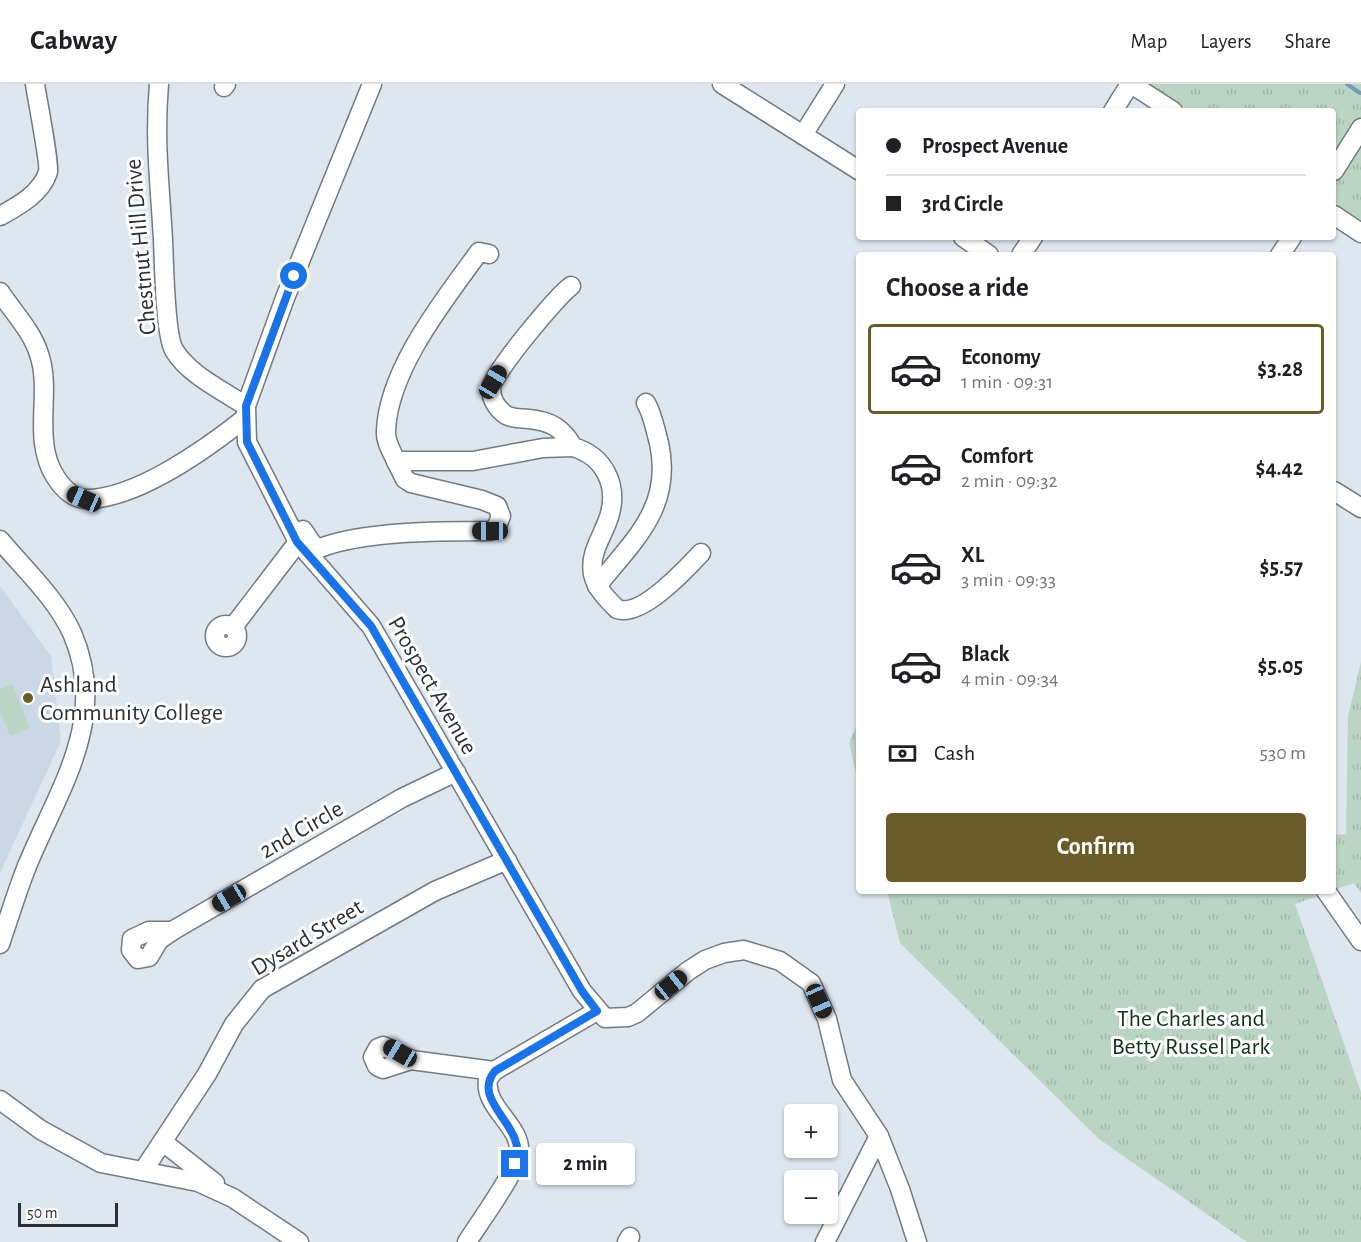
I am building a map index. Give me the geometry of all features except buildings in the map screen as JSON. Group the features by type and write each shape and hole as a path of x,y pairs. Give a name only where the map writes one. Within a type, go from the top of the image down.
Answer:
{"street":[{"path":"0,216 24,202 40,185 48,171 35,84"},
{"name":"Chestnut Hill Drive","path":"159,84 155,126 156,163 164,285 173,348 190,369 245,413"},
{"path":"0,292 14,308 39,352 44,373 45,452 57,481 69,492 84,499 129,490 198,454 245,413 285,297 372,84"},
{"path":"722,84 856,169"},
{"path":"802,135 835,84"},
{"path":"1115,108 1131,84 1168,108"},
{"path":"1336,168 1361,128"},
{"path":"1336,216 1361,233"},
{"path":"967,240 985,252"},
{"path":"266,485 298,522 313,545 320,548 336,542 435,531 490,531 496,528 501,516 497,506 482,500 411,483 405,479 386,432 390,400 407,363 458,281 479,252 489,254"},
{"path":"571,286 543,315 499,372 491,388 494,400 507,415 555,425 566,435 573,447"},
{"path":"597,586 651,518 659,500 661,455 652,413 646,403"},
{"name":"Prospect Avenue","path":"245,413 247,442 266,485 297,542 371,626 582,991 597,1011"},
{"path":"396,461 473,461 553,447 573,447 590,454 599,462 609,480 612,501 609,517 598,540 593,559 593,573 597,586 617,609 629,609 663,590 678,578 700,553"},
{"path":"1336,492 1361,508"},
{"path":"0,540 63,617 78,654 85,693 84,728 72,767 27,867 0,944"},
{"path":"233,627 297,542"},
{"name":"2nd Circle","path":"172,931 402,798 456,772"},
{"name":"Dysard Street","path":"143,1171 207,1074 234,1024 262,989 435,891 507,860"},
{"path":"1328,894 1361,941"},
{"path":"467,1242 518,1156 516,1139 488,1091 488,1079 495,1071 597,1011 605,1018 628,1017 637,1013 705,960 724,953 744,950 780,961 811,983 827,1019 842,1080 879,1136 900,1189 917,1242"},
{"path":"411,1060 495,1071"},
{"path":"0,1100 41,1130 101,1163 198,1182 233,1198"},
{"path":"825,1242 879,1136"},
{"path":"163,1142 233,1198 299,1242"}],"shaded area":[{"name":"Ashland Community College","path":"0,586 51,656 61,741 0,873"}],"green space":[{"path":"1148,84 1361,84 1361,221 1336,204 1336,108 1185,108"},
{"path":"1361,662 1361,893 1354,883 1336,889 1336,835 1346,834 1348,716"},
{"path":"12,684 30,728 10,736 0,712 0,689"},
{"path":"856,726 856,773 849,743"},
{"name":"The Charles and Betty Russel Park","path":"888,894 1323,894 1295,904 1361,1092 1361,1242 1247,1242 1099,1139 900,943"}],"waterway":[{"path":"1347,84 1360,93"}],"place":[{"name":"Ashland Community College","path":"28,698"}],"route":[{"path":"294,276 246,406 244,419 247,442 266,485 297,542 371,626 582,991 597,1011 495,1071 488,1079 488,1091 493,1102 519,1147 515,1164"}]}
